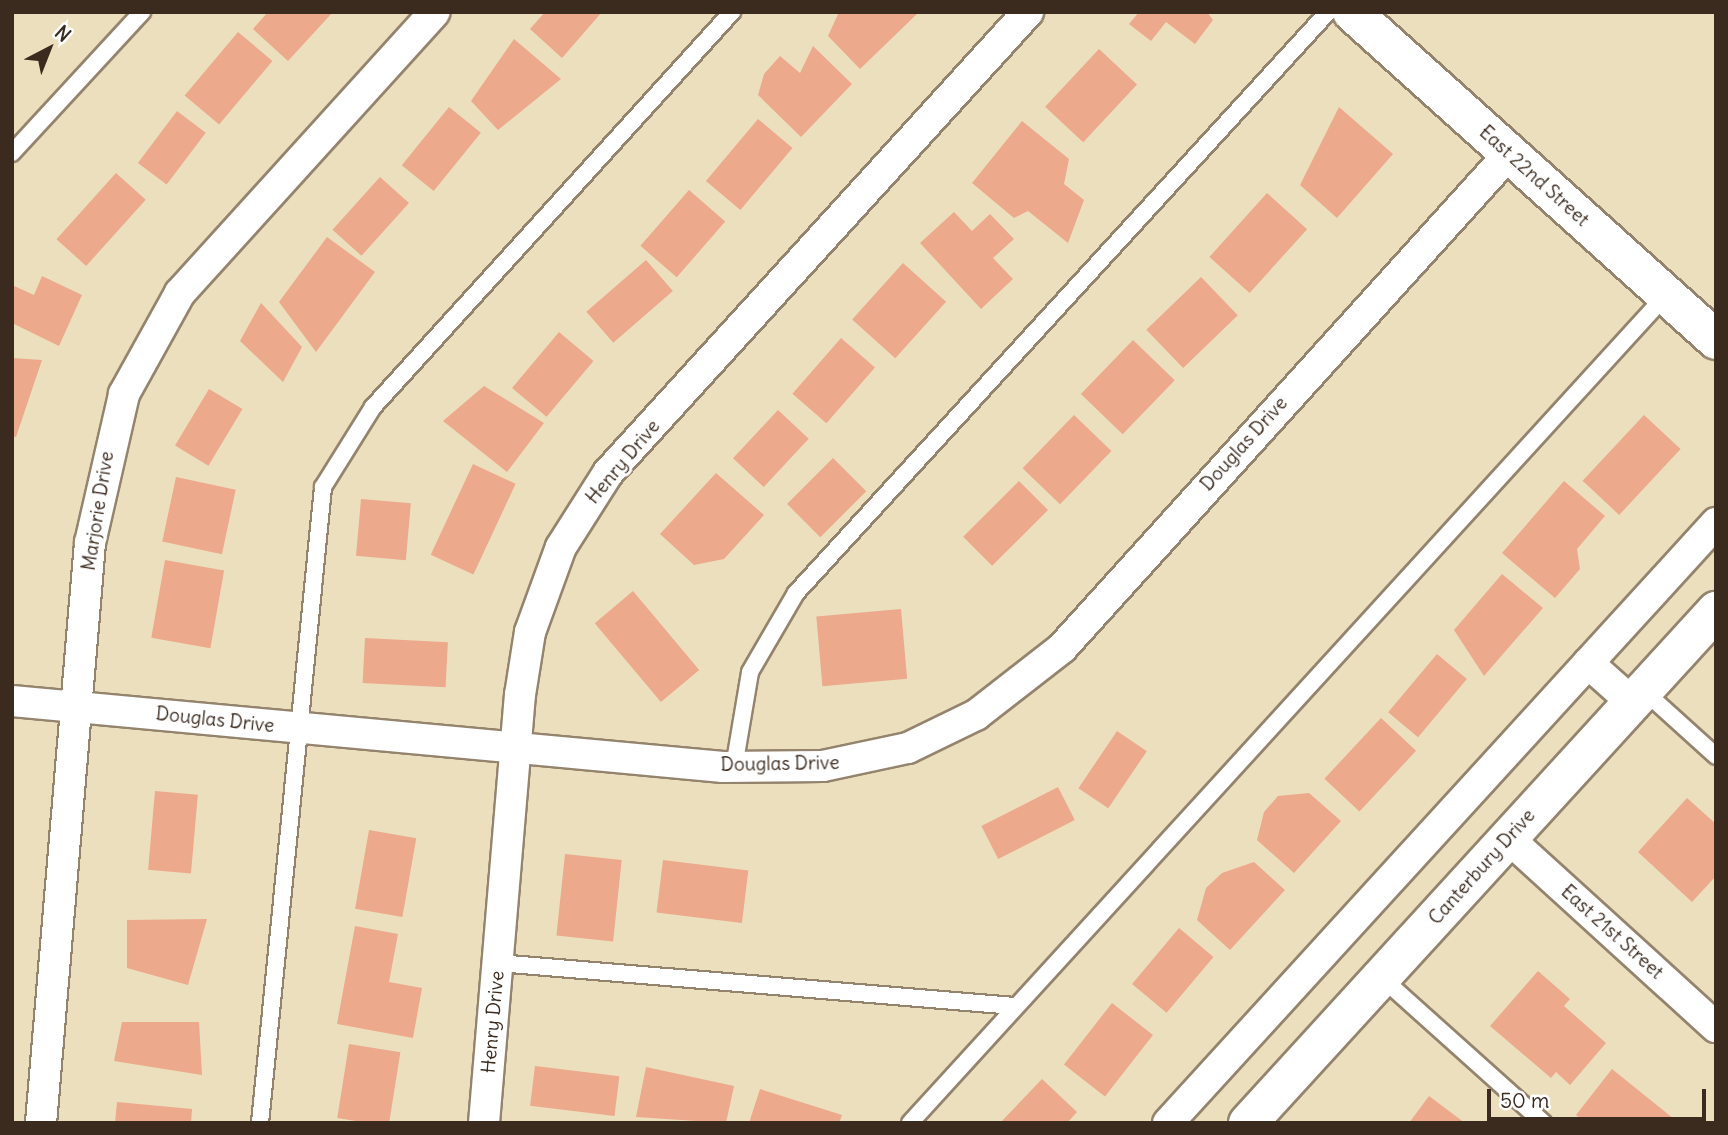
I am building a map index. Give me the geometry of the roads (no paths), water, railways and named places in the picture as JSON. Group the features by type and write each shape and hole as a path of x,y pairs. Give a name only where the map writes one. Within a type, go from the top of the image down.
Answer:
{"main road":[{"name":"East 22nd Street","path":"1352,12 1716,340"},
{"name":"Canterbury Drive","path":"1248,1123 1716,611"}],"street":[{"name":"Marjorie Drive","path":"41,1123 74,707 100,484 136,365 180,293 435,12"},
{"name":"Henry Drive","path":"484,1123 515,748 539,603 592,497 1028,12"},
{"name":"Douglas Drive","path":"12,701 734,767 823,766 908,748 976,715 1025,680 1086,622 1509,154"},
{"path":"1168,1123 1716,523"},
{"path":"1588,663 1638,696"},
{"name":"East 21st Street","path":"1508,838 1716,1027"}],"lane":[{"path":"12,153 142,12"},
{"path":"260,1123 318,510 341,450 732,12"},
{"path":"734,767 750,672 796,593 1328,12"},
{"path":"910,1123 1666,295"},
{"path":"1638,696 1716,757"},
{"path":"498,963 1014,1006"},
{"path":"1381,977 1544,1123"}]}
